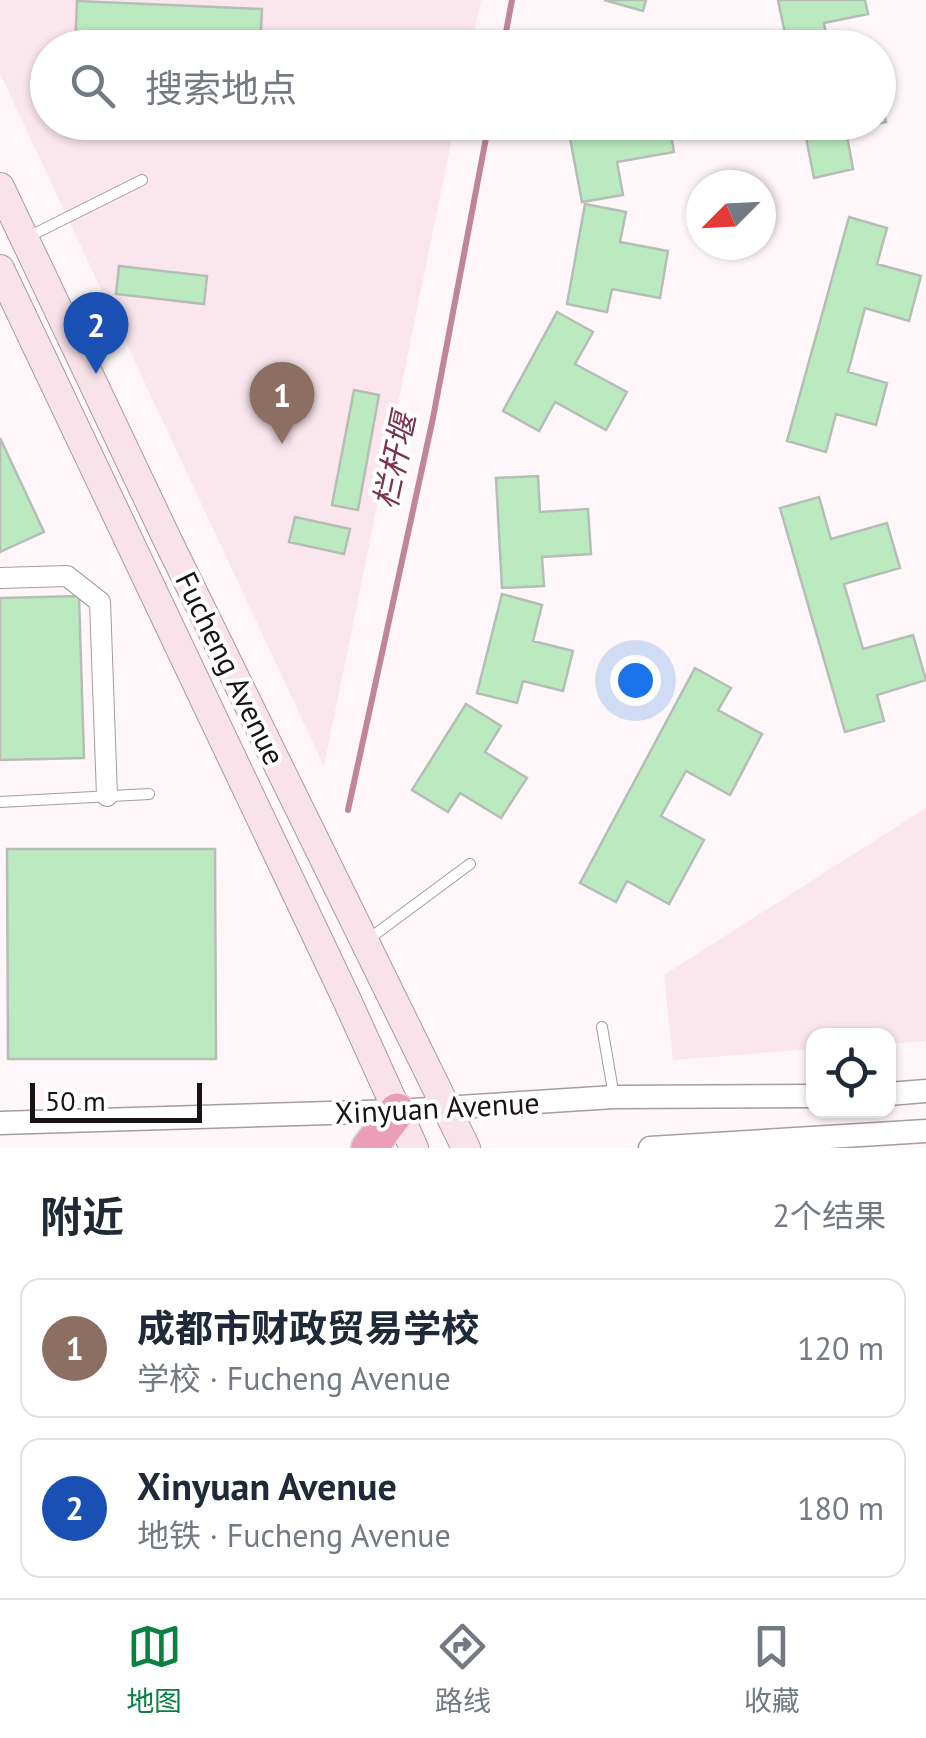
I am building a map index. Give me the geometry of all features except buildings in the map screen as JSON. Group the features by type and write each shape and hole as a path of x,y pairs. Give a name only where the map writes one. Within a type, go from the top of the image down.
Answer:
{"highway":[{"path":"369,1148 398,1112"}],"main road":[{"name":"Fucheng Avenue","path":"0,187 168,541 466,1148"},
{"name":"Fucheng Avenue","path":"0,269 414,1148"}],"street":[{"path":"0,578 68,576 100,602 107,796"},
{"path":"896,1093 926,1091"},
{"name":"Xinyuan Avenue","path":"0,1123 398,1112 614,1096 806,1096"},
{"path":"650,1148 926,1131"}],"lane":[{"path":"24,238 142,180"},
{"path":"0,802 149,794"},
{"path":"366,941 470,864"},
{"path":"602,1027 614,1096"}],"shaded area":[{"path":"0,0 481,0 475,30 30,30 30,137 0,73"},
{"path":"31,140 452,140 324,766"},
{"path":"926,808 926,1041 896,1043 896,1028 806,1028 806,1050 673,1060 664,975"}],"waterway":[{"name":"栏杆堰","path":"506,30 512,0"},
{"name":"栏杆堰","path":"348,810 433,418 486,140"}],"place":[{"name":"Xinyuan Avenue","path":"96,374"},
{"name":"成都市财政贸易学校","path":"282,444"}]}
